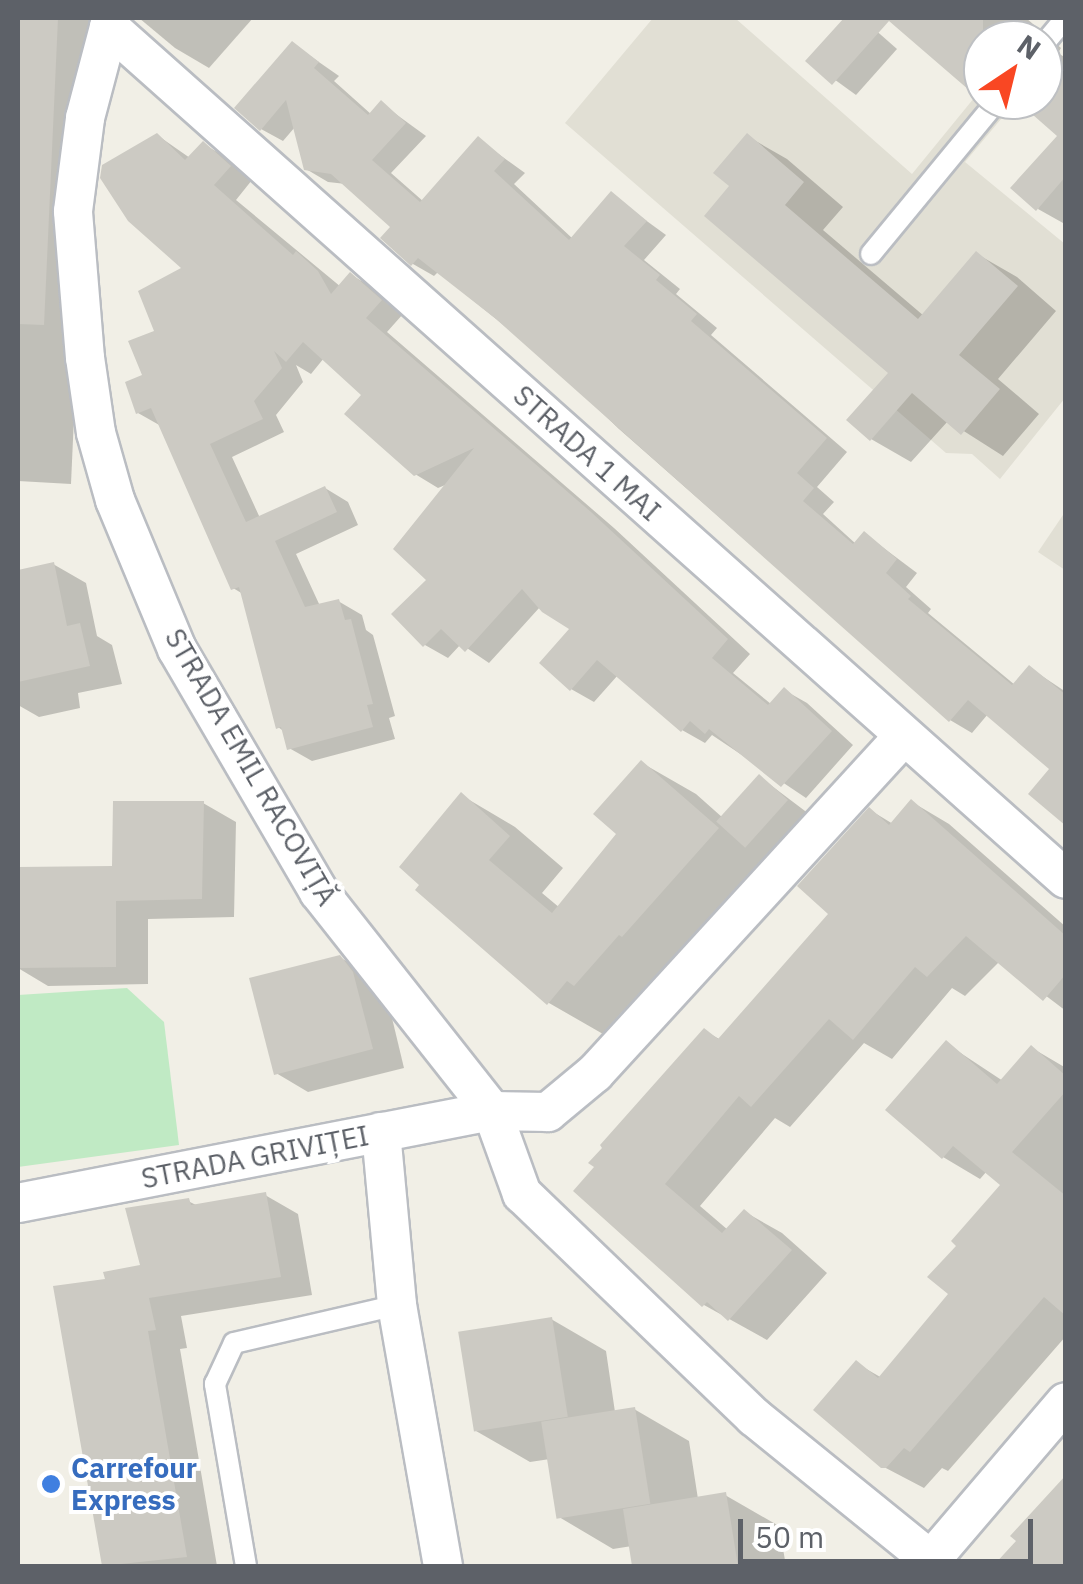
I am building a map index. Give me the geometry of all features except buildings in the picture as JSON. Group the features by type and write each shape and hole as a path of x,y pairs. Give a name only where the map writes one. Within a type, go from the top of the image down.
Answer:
{"street":[{"name":"STRADA 1 MAI","path":"110,27 1066,879"},
{"name":"STRADA EMIL RACOVIȚĂ","path":"110,27 84,118 73,212 85,358 96,433 114,500 177,649 319,892 492,1111 522,1194 754,1417 934,1564"},
{"path":"492,1111 548,1112 596,1073 904,736"},
{"name":"STRADA GRIVIȚEI","path":"18,1203 492,1111"},
{"path":"381,1132 396,1305 443,1566"},
{"path":"934,1564 1066,1402"}],"lane":[{"path":"871,254 982,120"},
{"path":"246,1566 215,1384 234,1343 396,1305"}],"shaded area":[{"path":"653,18 735,18 912,174 963,112 963,120 1000,120 965,162 1065,244 1065,398 1000,479 972,454 946,453 565,123"},
{"path":"1065,512 1065,570 1038,552"}],"green space":[{"path":"127,988 164,1022 179,1145 18,1167 18,995"}],"place":[{"name":"Carrefour Express","path":"51,1484"}]}
